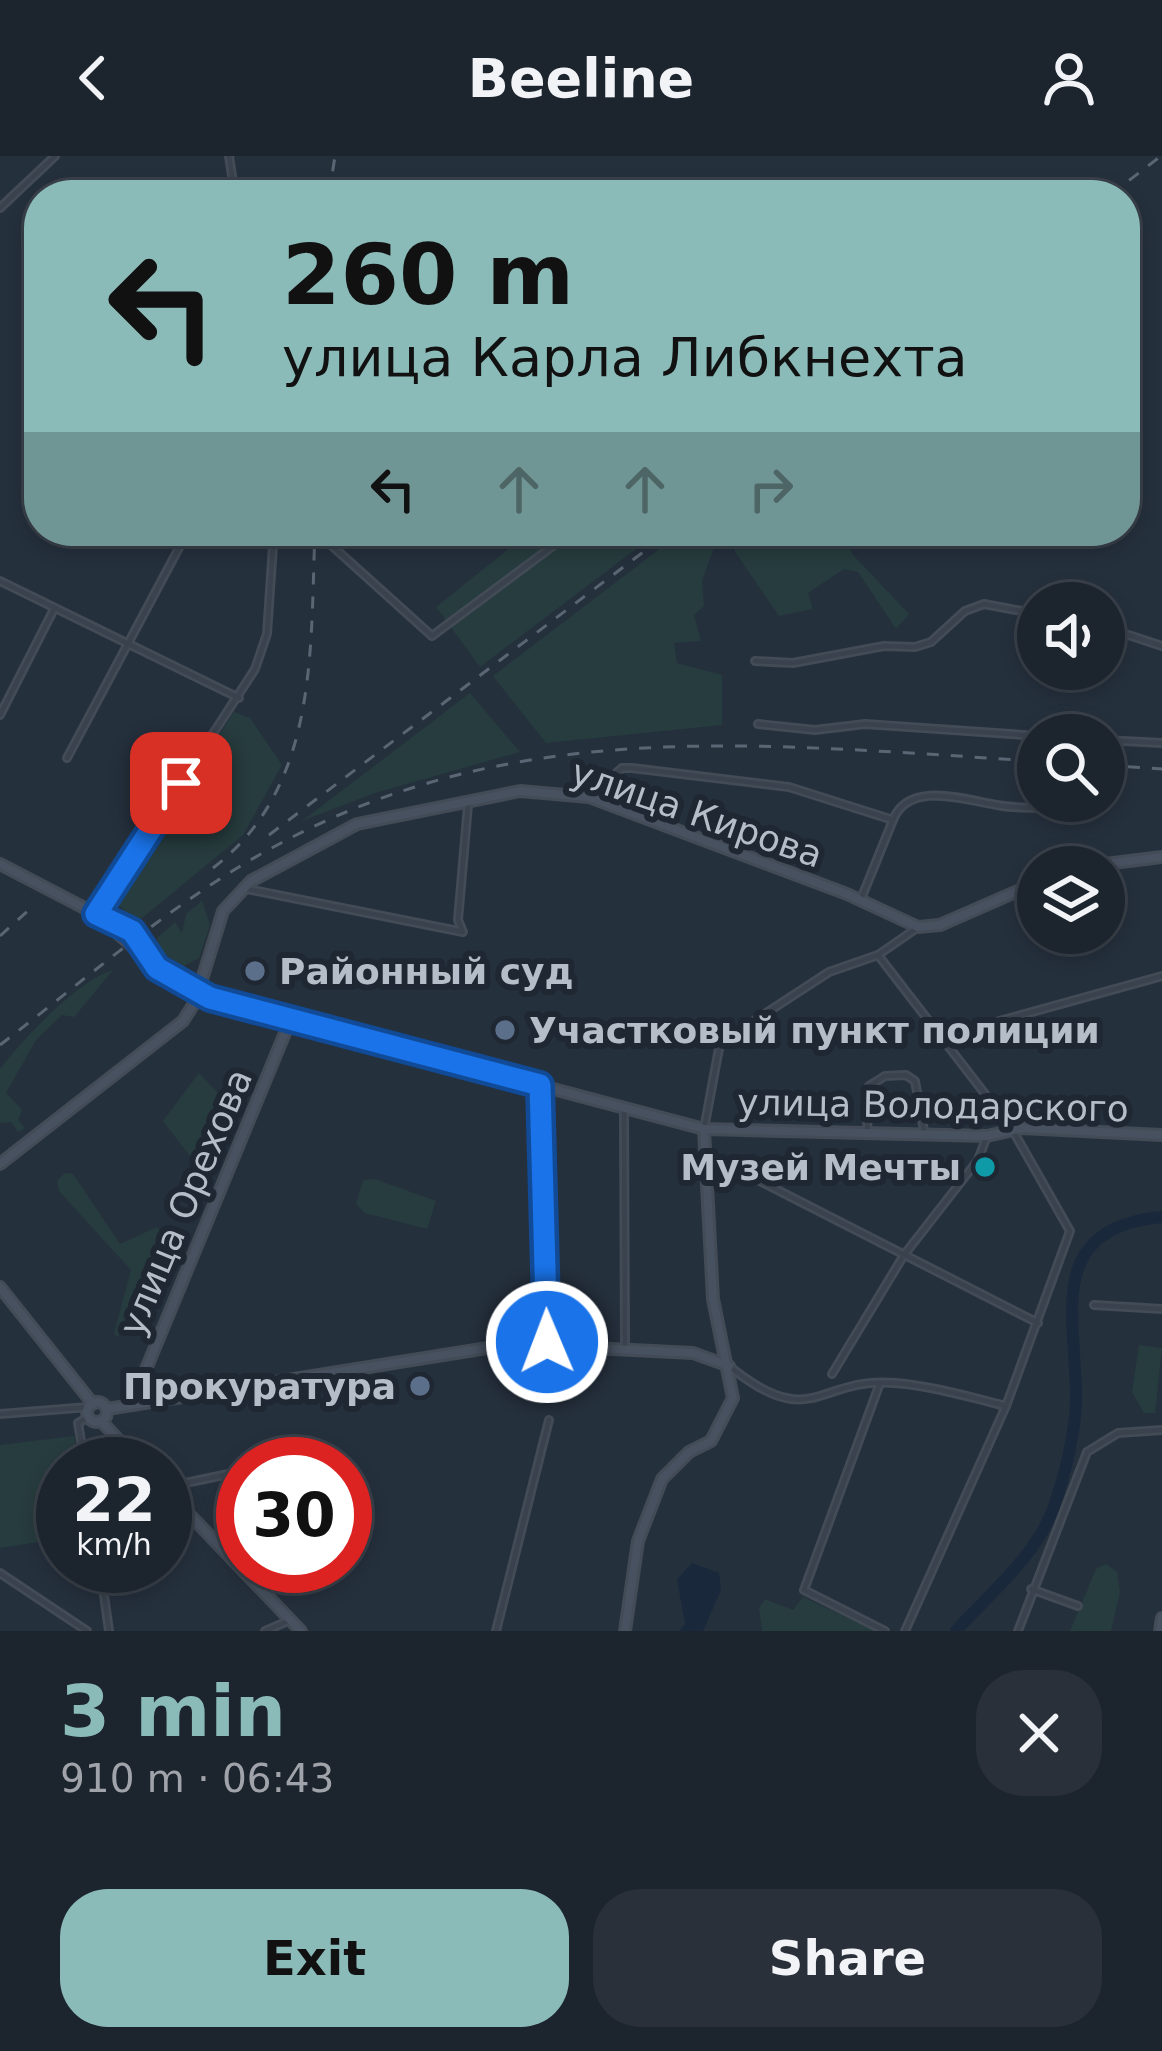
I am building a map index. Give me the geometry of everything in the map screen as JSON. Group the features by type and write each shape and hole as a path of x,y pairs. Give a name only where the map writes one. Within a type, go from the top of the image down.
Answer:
{"street":[{"path":"30,180 55,156"},
{"path":"0,208 24,185"},
{"path":"67,758 180,546"},
{"path":"96,914 239,698 267,634 270,546"},
{"path":"332,546 432,636 553,546"},
{"path":"0,581 239,698"},
{"path":"755,661 794,663 884,646 915,647 931,642 965,611 984,604 1017,610"},
{"path":"0,715 55,609"},
{"path":"1125,634 1162,646"},
{"path":"758,724 815,730 865,724 1017,735"},
{"path":"1125,741 1162,743"},
{"path":"589,797 622,768 632,768 789,787 892,820"},
{"name":"улица Кирова","path":"197,992 218,922 242,888 319,840 357,824 469,799 543,790 589,797 918,927"},
{"path":"860,901 898,808 917,798 970,796 1017,806"},
{"path":"242,888 463,932 458,920 469,799"},
{"path":"1125,862 1162,857"},
{"name":"улица Володарского","path":"0,864 132,931 157,968 197,992 290,1022 704,1130 987,1136 1012,1129 1162,1136"},
{"path":"625,1631 646,1513 662,1478 718,1432 733,1399 729,1366 718,1336 704,1130 720,1043 817,985 829,972 878,955 918,927 940,925 1017,891"},
{"path":"878,955 1012,1129 1070,1231 1006,1406 904,1631"},
{"path":"946,1041 967,1030 1162,976"},
{"path":"0,1164 174,1029 192,1010 197,992"},
{"name":"улица Орехова","path":"131,1404 290,1022"},
{"path":"867,1133 868,1086 885,1076 907,1075 914,1081 925,1134"},
{"path":"540,1085 547,1342"},
{"path":"624,1108 625,1347"},
{"path":"832,1374 904,1255 978,1160 987,1136"},
{"path":"706,1154 1039,1323"},
{"path":"0,1287 115,1437"},
{"path":"1094,1304 1162,1310"},
{"path":"705,1357 718,1336"},
{"path":"0,1414 107,1409 547,1342 705,1357 782,1398 812,1401 880,1384 1006,1406"},
{"path":"880,1384 804,1590 885,1631"},
{"path":"80,1437 78,1423 90,1409"},
{"path":"100,1421 107,1409"},
{"path":"496,1631 548,1420"},
{"path":"1018,1631 1087,1451 1118,1433 1162,1430"},
{"path":"192,1517 301,1631"},
{"path":"0,1574 87,1631"},
{"path":"1031,1588 1078,1606"},
{"path":"104,1593 109,1631"},
{"path":"1160,1631 1162,1618"},
{"path":"265,1631 290,1620"}],"green space":[{"path":"512,546 640,546 480,667 436,607"},
{"path":"663,546 715,546 702,581 704,606 694,615 701,641 674,643 677,663 722,675 722,725 546,743 493,676"},
{"path":"735,546 849,546 909,614 896,629 858,572 844,569 808,593 813,609 779,616"},
{"path":"470,693 520,752 375,793 302,821"},
{"path":"234,712 250,718 282,765 243,835 136,923 114,900"},
{"path":"202,901 210,925 199,958 180,968 159,948 157,938 175,922 182,933 186,914"},
{"path":"113,970 74,1017 62,1015 36,1040 6,1093 22,1110 18,1120 25,1128 18,1132 11,1122 0,1123 0,1069 68,998"},
{"path":"199,1073 222,1097 192,1159 163,1121"},
{"path":"65,1173 73,1174 120,1244 157,1227 162,1233 118,1337 114,1333 131,1270 59,1191 57,1181"},
{"path":"375,1179 436,1201 427,1229 365,1213 356,1204 363,1180"},
{"path":"1139,1345 1162,1348 1155,1413 1144,1413 1132,1392"},
{"path":"36,1441 36,1542 0,1548 0,1445"},
{"path":"1106,1564 1117,1572 1120,1592 1111,1631 1070,1631 1096,1569"},
{"path":"803,1597 876,1631 762,1631 759,1608 765,1599 793,1610"}],"water":[{"path":"692,1563 719,1573 721,1590 703,1631 679,1631 685,1624 677,1579"}],"waterway":[{"path":"956,1631 1024,1558 1053,1509 1075,1421 1072,1303 1084,1255 1100,1237 1125,1224 1162,1217"}],"railway":[{"path":"331,180 335,156"},
{"path":"1130,180 1161,156"},
{"path":"213,868 248,835 273,798 291,757 308,669 315,546"},
{"path":"269,835 651,546"},
{"path":"0,1045 136,938 244,864 372,802 465,773 558,756 652,748 843,749 1017,760"},
{"path":"1125,766 1162,769"},
{"path":"0,936 30,909"}],"place":[{"name":"Районный суд","path":"255,971"},
{"name":"Участковый пункт полиции","path":"505,1030"},
{"name":"Музей Мечты","path":"985,1167"},
{"name":"Прокуратура","path":"420,1386"}],"route":[{"path":"181,783 96,914 116,919 132,931 157,968 210,998 540,1085 547,1342"}]}
